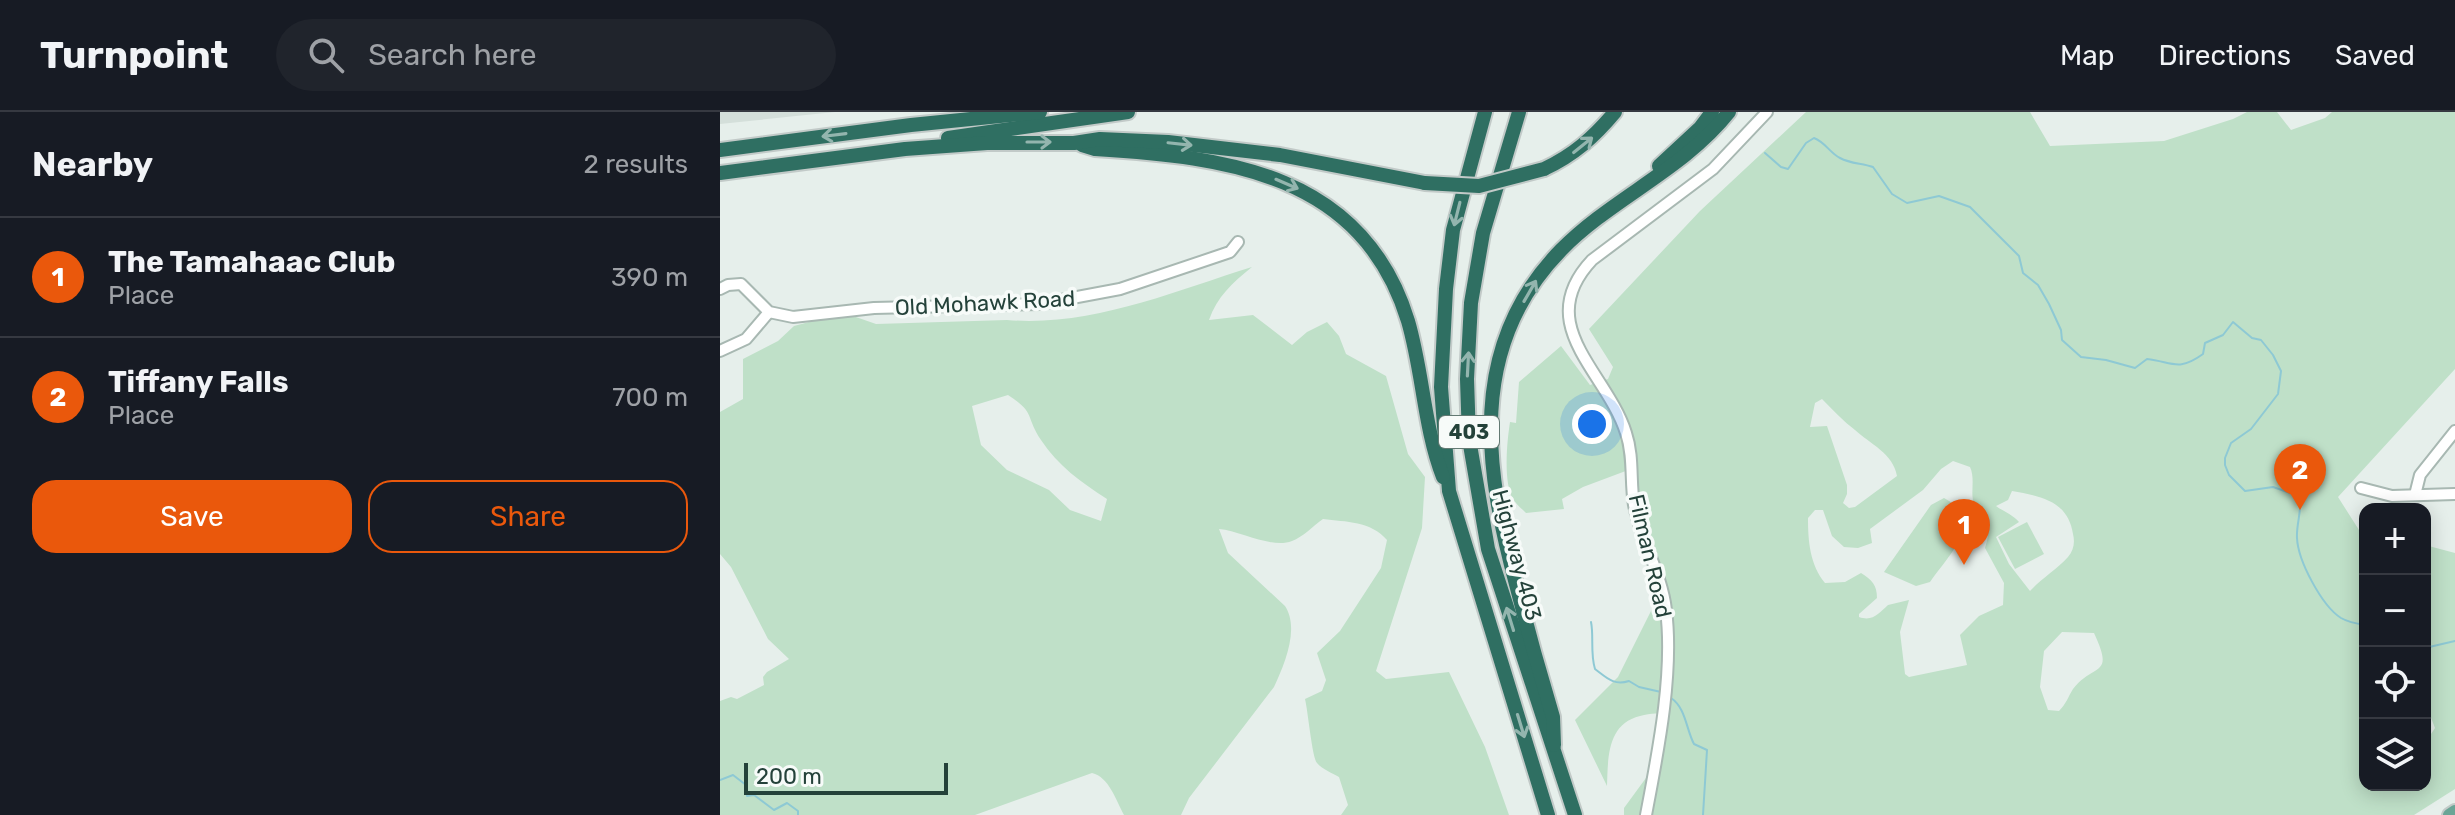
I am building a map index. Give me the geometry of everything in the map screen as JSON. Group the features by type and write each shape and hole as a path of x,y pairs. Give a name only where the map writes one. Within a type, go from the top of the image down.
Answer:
{"highway":[{"path":"911,125 990,112"},
{"path":"720,150 1040,112"},
{"path":"905,149 932,140 1128,112"},
{"name":"Highway 403","path":"1485,112 1453,230 1446,289 1441,387 1449,491 1548,815"},
{"name":"Highway 403","path":"1519,112 1483,233 1471,303 1467,379 1469,439 1488,549 1575,815"},
{"path":"720,173 905,149 987,143 1074,143 1100,139 1168,142 1280,155 1425,183 1479,186 1544,169 1567,158 1592,139 1615,112"},
{"path":"1554,745 1553,717 1502,530 1491,466 1490,402 1494,375 1504,340 1536,279 1561,250 1686,141 1712,112"},
{"path":"1620,201 1683,159 1710,135 1729,112"},
{"path":"1074,143 1095,149 1197,159 1259,173 1318,198 1352,226 1381,260 1399,296 1415,344 1440,469 1449,491"}],"main road":[{"path":"2449,815 2455,811"}],"street":[{"name":"Filman Road","path":"1646,815 1663,717 1666,608 1634,505 1631,451 1625,430 1570,330 1570,297 1582,270 1592,260 1713,169 1767,112"},
{"name":"Old Mohawk Road","path":"769,312 793,317 874,308 1040,304 1071,300 1120,289 1215,258 1230,252 1238,242"},
{"path":"720,289 741,284 769,312 746,339 720,351"},
{"path":"2415,495 2420,475 2455,431"},
{"path":"2361,488 2392,496 2455,494"}],"shaded area":[{"path":"720,112 835,112 720,124"}],"green space":[{"path":"1806,112 2030,112 2050,146 2164,141 2247,112 2277,112 2291,130 2325,118 2332,112 2455,112 2455,369 2338,497 2359,530 2359,791 2431,791 2431,734 2435,728 2431,718 2431,547 2455,553 2455,789 2414,815 1624,815 1624,808 1654,767 1665,715 1640,716 1621,726 1612,744 1607,786 1575,720 1618,677 1656,601 1631,469 1583,487 1562,499 1564,509 1526,513 1513,499 1508,482 1509,430 1510,422 1516,423 1519,382 1561,346 1590,385 1608,379 1613,367 1589,329 1700,211","holes":["1822,399 1886,455 1895,468 1897,476 1855,507 1849,508 1843,503 1847,485 1827,426 1810,427 1815,403","1953,461 1970,467 1973,502 1988,529 1985,548 2004,583 2003,605 1979,616 1960,635 1967,665 1909,677 1905,674 1900,632 1909,600 1888,605 1872,618 1859,617 1877,598 1875,586 1861,573 1845,582 1825,583 1811,552 1808,518 1815,510 1823,510 1832,536 1844,547 1858,548 1872,543 1870,529 1923,490 1941,469","2012,491 2052,502 2065,514 2073,534 2074,546 2070,554 2030,591 2009,564 1996,537 2019,522 1996,506 2008,500","2062,632 2094,633 2103,657 2102,663 2073,689 2059,711 2048,710 2040,687 2044,651"]},
{"path":"1252,267 1226,291 1209,320 1253,315 1292,345 1307,332 1327,322 1339,336 1346,354 1386,376 1408,454 1425,477 1422,528 1376,671 1386,679 1449,672 1485,747 1509,815 1341,815 1348,805 1339,777 1315,759 1305,699 1322,691 1326,680 1317,653 1340,631 1381,568 1387,540 1366,526 1323,519 1300,537 1284,543 1219,529 1228,553 1285,606 1291,636 1274,687 1189,798 1181,815 1124,815 1107,784 1092,773 975,815 720,815 720,701 731,697 737,699 764,685 763,677 767,672 789,659 768,639 731,567 720,554 720,412 743,399 743,359 778,341 794,326 824,318 853,316 876,324 1069,318 1131,306","holes":["1008,395 1027,411 1041,440 1062,466 1107,499 1101,521 1070,510 1049,490 1007,470 981,445 972,406"]},
{"path":"1944,498 1956,507 1962,517 1963,528 1960,539 1930,582 1916,586 1884,572 1931,505"},
{"path":"2027,522 2044,554 2015,569 1998,537"}],"waterway":[{"path":"1765,153 1788,169 1806,143 1814,138 1840,158 1873,167 1892,194 1907,203 1939,196 1970,207 2019,256 2023,273 2038,285 2049,304 2061,330 2062,340 2081,357 2135,368 2147,359 2187,363 2203,354 2205,343 2223,335 2233,322 2252,338 2261,340 2281,371 2278,394 2251,429 2231,443 2225,465 2229,475 2245,491 2273,487 2299,496 2298,548 2312,582 2334,612 2341,618 2359,624"},
{"path":"1591,622 1595,669 1615,682 1629,681 1639,687 1661,692"},
{"path":"2429,647 2455,641"},
{"path":"1671,698 1683,713 1694,744 1707,750 1703,815"},
{"path":"720,780 733,775 746,785 747,796 754,795 774,810 787,803 798,811 798,815"}],"place":[{"name":"Tiffany Falls","path":"2300,510"},
{"name":"The Tamahaac Club","path":"1964,565"}]}
